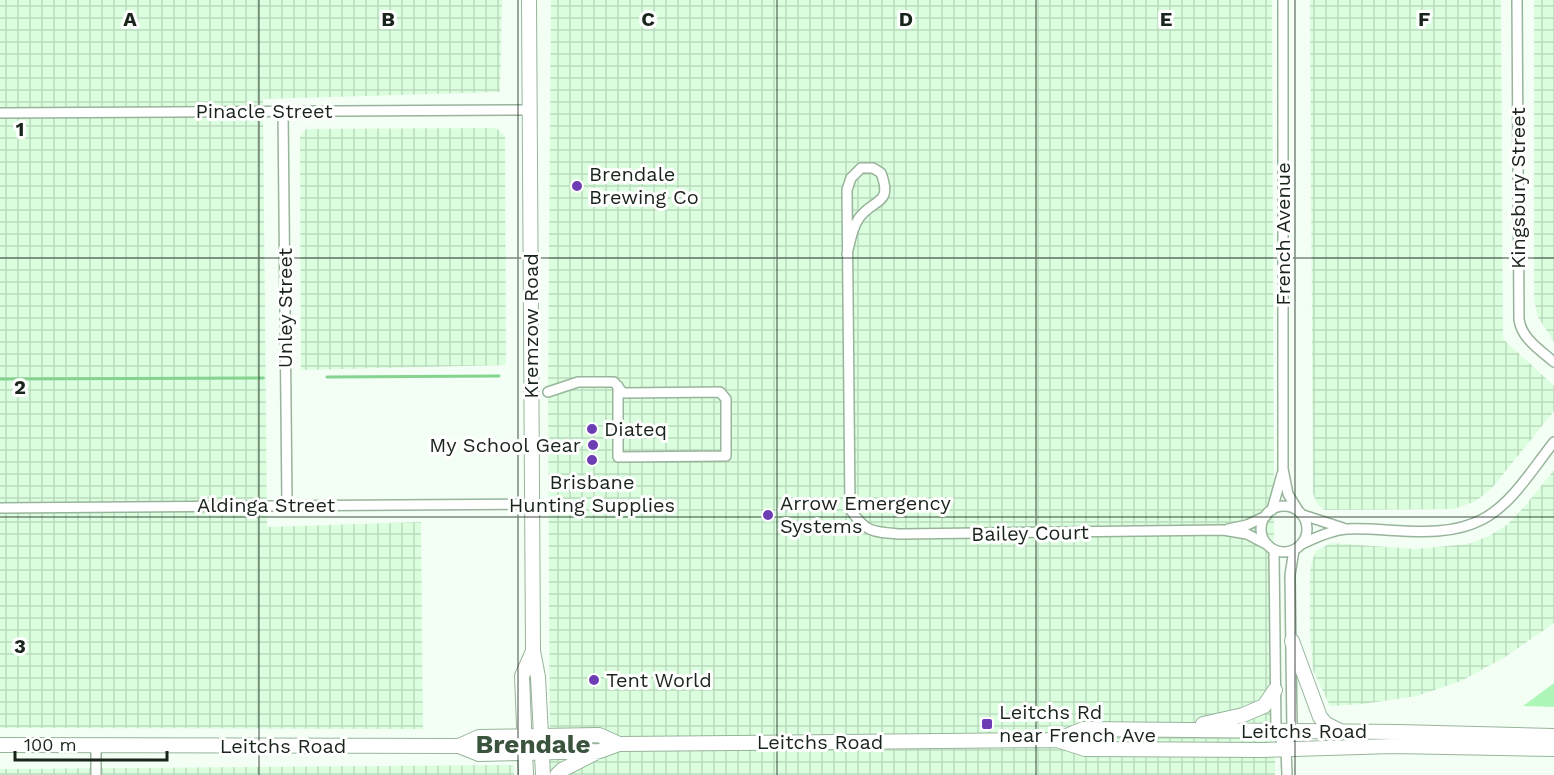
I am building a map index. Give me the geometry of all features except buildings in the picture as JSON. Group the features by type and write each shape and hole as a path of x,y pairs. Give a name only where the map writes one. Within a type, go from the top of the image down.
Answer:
{"street":[{"name":"Kremzow Road","path":"528,0 533,651 538,677 543,775"},
{"name":"French Avenue","path":"1283,0 1283,469 1288,494 1301,514"},
{"name":"Kingsbury Street","path":"1517,0 1518,319 1525,336 1554,362"},
{"name":"Pinacle Street","path":"0,113 529,110"},
{"name":"Unley Street","path":"284,111 287,505"},
{"name":"Bailey Court","path":"848,254 853,230 860,217 883,198 886,186 881,173 873,168 861,168 851,178 847,190 850,509 861,525 879,533 901,534 1223,530 1247,534 1271,547"},
{"path":"548,392 578,382 614,382 618,386 623,393 720,392 726,399 726,456 618,457 618,386"},
{"path":"1346,529 1315,538 1297,548 1280,552 1271,547 1262,534 1263,521 1269,513 1286,507 1346,529 1436,531 1471,524 1484,519 1503,505 1554,442"},
{"name":"French Avenue","path":"1269,513 1283,469"},
{"name":"Aldinga Street","path":"0,508 532,504"},
{"name":"Bailey Court","path":"1223,530 1247,525 1269,513"},
{"path":"1287,775 1286,749 1292,731 1290,575 1297,548 1306,532 1301,514"},
{"path":"1271,547 1276,731 1286,749"},
{"path":"1292,641 1320,717 1326,724 1341,732"},
{"name":"Kremzow Road","path":"526,775 522,676 533,651"},
{"path":"1147,730 1215,723 1243,715 1264,706 1275,690"},
{"name":"Leitchs Road","path":"1057,740 1083,729 1554,736"},
{"name":"Leitchs Road","path":"459,746 479,737 598,735 619,744"},
{"name":"Leitchs Road","path":"0,745 459,746 479,754 600,751 619,744 1057,740 1085,749 1286,749 1393,746 1554,748"},
{"path":"96,746 96,775"},
{"path":"557,775 562,770 600,751"}],"shaded area":[{"path":"0,0 502,0 500,92 263,99 267,527 421,522 423,729 0,728"},
{"path":"551,0 1272,0 1275,775 550,775 548,392"},
{"path":"1310,0 1501,0 1503,339 1554,386 1554,411 1492,488 1476,501 1454,509 1324,510 1317,504 1313,493"},
{"path":"1534,0 1554,0 1554,342 1538,317 1534,300"},
{"path":"496,128 505,136 506,365 301,370 300,137 306,129"},
{"path":"1554,470 1554,623 1505,657 1461,681 1417,696 1330,706 1313,670 1310,573 1316,551 1331,543 1416,549 1468,544 1489,536 1508,524"},
{"path":"514,765 514,775 0,775 0,769"}],"green space":[{"path":"1554,683 1554,707 1523,706"}],"waterway":[{"path":"327,377 499,376"},
{"path":"0,379 263,378"}],"place":[{"name":"Brendale Brewing Co","path":"577,186"},
{"name":"Diateq","path":"592,429"},
{"name":"My School Gear","path":"593,445"},
{"name":"Brisbane Hunting Supplies","path":"592,460"},
{"name":"Arrow Emergency Systems","path":"768,515"},
{"name":"Tent World","path":"594,680"},
{"name":"Leitchs Rd near French Ave","path":"987,724"}],"district":[{"name":"Brendale","path":"533,744"}]}
